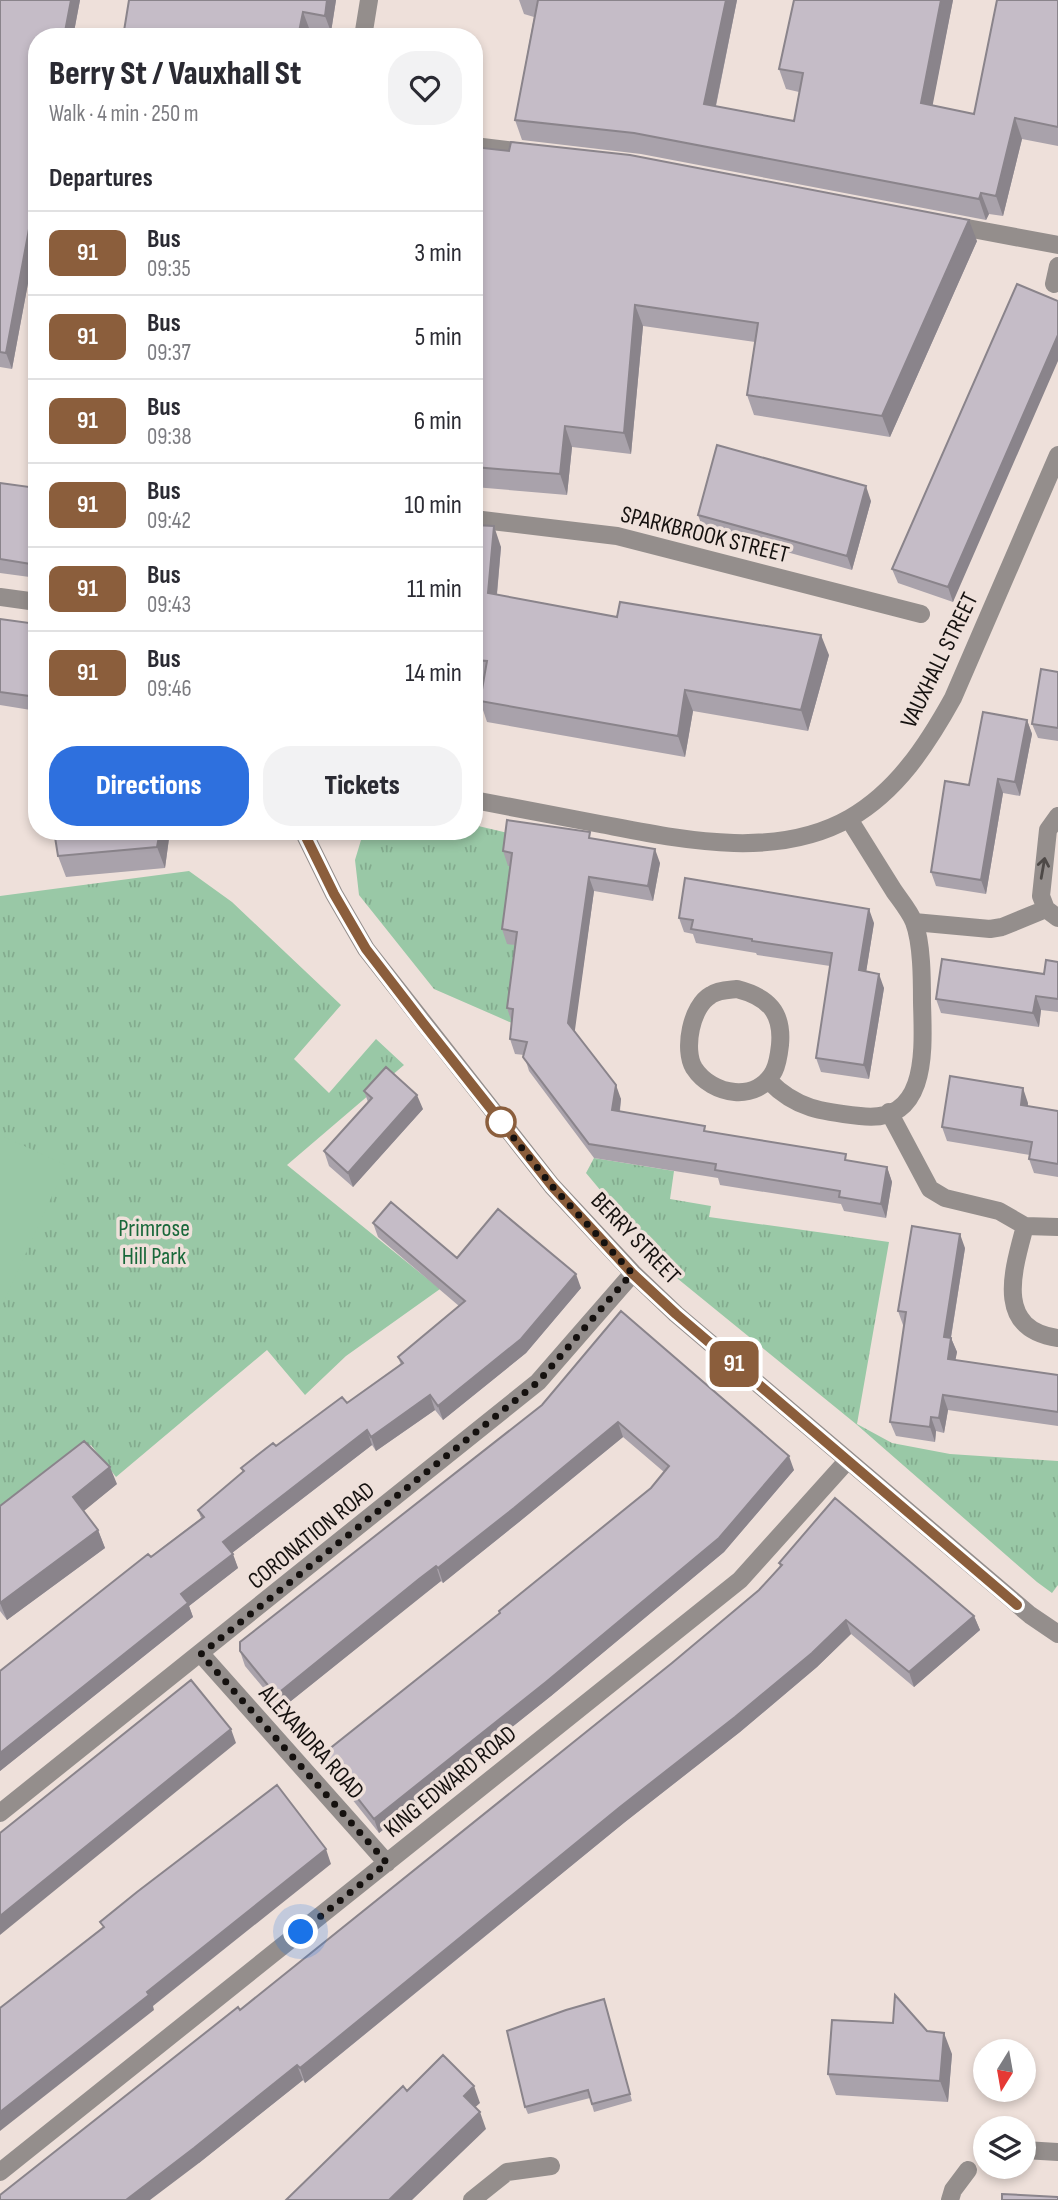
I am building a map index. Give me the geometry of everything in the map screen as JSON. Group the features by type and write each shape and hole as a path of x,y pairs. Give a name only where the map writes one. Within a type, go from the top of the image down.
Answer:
{"street":[{"path":"364,28 369,0"},
{"path":"483,147 543,154"},
{"path":"936,222 1058,245"},
{"path":"1054,284 1058,265"},
{"name":"VAUXHALL STREET","path":"483,802 670,837 725,842 774,842 809,835 849,819 879,798 932,737 953,698 1058,455"},
{"name":"SPARKBROOK STREET","path":"483,520 617,536 921,614"},
{"path":"0,597 28,601"},
{"path":"914,922 990,929 1052,913 1041,896 1041,880 1048,830 1058,816"},
{"path":"769,1081 783,1096 825,1111 866,1117 884,1115 900,1107 913,1094 923,1061 922,972 914,922 849,819"},
{"name":"BERRY STREET","path":"307,840 334,894 366,949 552,1186 632,1273 847,1461 1017,1605 1058,1634"},
{"path":"737,989 752,993 767,1002 778,1016 781,1033 779,1054 769,1081 750,1092 730,1092 716,1087 695,1070 690,1059 689,1046 695,1017 700,1005 710,995 737,989"},
{"path":"889,1112 930,1189 945,1198 999,1211 1025,1226 1058,1227"},
{"path":"1025,1226 1012,1296 1014,1312 1026,1325 1045,1336 1058,1338"},
{"name":"CORONATION ROAD","path":"0,1813 538,1382 632,1273"},
{"name":"KING EDWARD ROAD","path":"0,2172 740,1580 847,1461"},
{"name":"ALEXANDRA ROAD","path":"201,1654 387,1863"},
{"path":"1036,2151 1058,2152"},
{"path":"472,2200 507,2172 551,2166"},
{"path":"950,2200 953,2190 968,2170"}],"green space":[{"path":"483,827 512,834 518,868 507,943 522,946 512,1023 434,989 359,895 355,860 361,840 483,840"},
{"name":"Primrose Hill Park","path":"189,871 232,902 341,1005 294,1059 329,1093 376,1039 404,1065 287,1165 440,1289 346,1356 305,1395 267,1350 116,1477 91,1445 0,1518 0,896"},
{"path":"0,1135 66,1165 0,1310"},
{"path":"594,1158 674,1171 670,1199 711,1206 709,1217 889,1242 857,1424 892,1443 950,1454 1058,1461 1058,1585 1052,1593 856,1424 667,1270 586,1173"}],"building":[{"path":"0,0 71,0 66,28 28,28 28,234 6,353 0,352"},
{"path":"129,0 327,0 325,16 303,12 300,28 124,28"},
{"path":"538,0 726,0 704,104 794,121 803,73 779,69 794,0 941,0 921,103 974,114 997,0 1058,0 1058,127 1015,118 996,196 981,193 979,199 634,133 515,120"},
{"path":"511,142 630,155 969,220 882,416 747,395 758,323 635,305 624,433 565,426 560,474 483,468 483,148 509,151"},
{"path":"1017,284 1058,301 1058,335 948,587 892,569"},
{"path":"717,445 866,486 847,556 698,515"},
{"path":"0,483 28,487 28,564 0,559"},
{"path":"483,525 494,526 488,593 617,617 620,602 821,635 801,710 685,690 678,736 483,702 487,661 483,661"},
{"path":"0,619 28,623 28,696 0,692"},
{"path":"1041,669 1058,672 1058,728 1032,724"},
{"path":"983,712 1027,720 1015,782 998,779 981,880 931,872 945,781 969,785"},
{"path":"507,820 590,832 589,838 655,849 648,886 589,877 568,1023 616,1085 612,1110 705,1126 704,1131 846,1154 845,1160 887,1167 881,1204 839,1197 840,1191 715,1170 716,1164 589,1144 523,1057 527,1042 510,1039 513,1009 507,1008 517,932 502,929 512,853 503,851"},
{"path":"55,840 158,840 157,847 58,856"},
{"path":"685,878 869,909 859,970 879,974 864,1065 816,1058 832,953 691,929 693,920 679,918"},
{"path":"942,959 1044,974 1046,960 1058,962 1058,999 1036,996 1033,1013 936,999"},
{"path":"386,1067 417,1095 348,1173 324,1151 372,1098 364,1091"},
{"path":"950,1076 1023,1088 1021,1105 1058,1111 1058,1164 1029,1159 1032,1142 942,1127"},
{"path":"391,1202 457,1258 498,1209 576,1274 521,1339 438,1406 430,1395 371,1437 367,1430 223,1542 233,1554 181,1594 188,1603 0,1753 0,1671 148,1554 151,1557 204,1517 198,1510 244,1471 241,1468 273,1443 276,1446 342,1397 347,1403 403,1363 398,1357 465,1301 373,1223"},
{"path":"912,1226 960,1234 944,1337 951,1338 948,1359 1058,1375 1058,1412 943,1395 939,1418 931,1417 930,1427 890,1422 906,1312 898,1311"},
{"path":"621,1311 789,1456 719,1538 546,1682 374,1819 323,1754 651,1488 669,1466 618,1422 514,1508 438,1568 436,1566 419,1579 276,1695 240,1651 240,1642 542,1405"},
{"path":"84,1441 110,1467 73,1497 98,1530 0,1603 0,1506"},
{"path":"835,1498 974,1616 909,1672 846,1620 812,1653 735,1717 620,1807 300,2068 297,2065 126,2200 0,2200 0,2195 238,2007 240,2010 759,1590"},
{"path":"191,1680 231,1729 0,1916 0,1833"},
{"path":"277,1785 326,1849 147,1992 149,1995 0,2112 0,2008 104,1927 100,1922 137,1892"},
{"path":"895,1995 927,2031 944,2033 940,2081 828,2074 832,2020 893,2023"},
{"path":"604,1999 630,2094 592,2104 588,2090 525,2107 507,2031"},
{"path":"443,2055 474,2086 464,2096 480,2112 389,2200 286,2200 403,2086 407,2091"},
{"path":"1002,2194 1058,2197 1058,2200 1002,2200"}],"bus line":[{"name":"91","path":"307,840 334,894 366,949 552,1186 632,1273 676,1314 1017,1605"}],"route":[{"path":"301,1932 387,1863 201,1654 538,1382 632,1273 552,1186 501,1122"}]}
